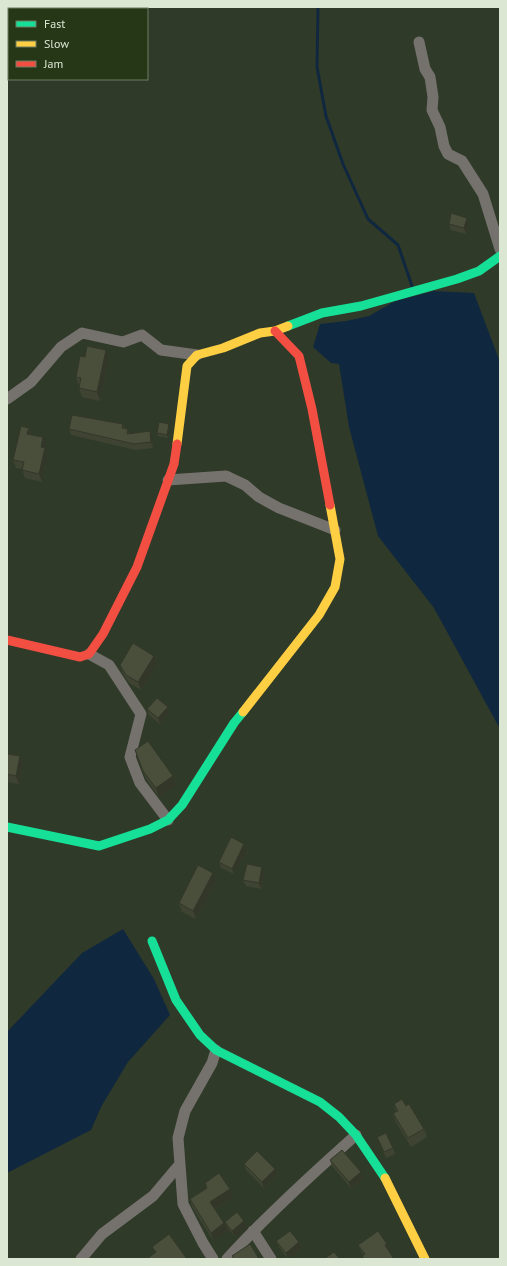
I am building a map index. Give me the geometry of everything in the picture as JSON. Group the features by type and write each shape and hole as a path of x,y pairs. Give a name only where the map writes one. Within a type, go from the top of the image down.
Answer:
{"street":[{"path":"419,42 425,69 430,77 433,97 432,110 440,127 444,146 448,154 462,161 480,188 500,249"},
{"path":"7,399 31,382 60,347 82,333 123,342 142,335 161,350 197,355 223,348 260,333 275,331 322,312 361,306 406,292 457,279 479,270 500,256"},
{"path":"7,827 99,846 119,838 150,829 168,820 182,805 234,723 260,693 319,615 335,587 340,559 312,409 299,356 275,331"},
{"path":"7,640 80,657 89,654 103,634 137,567 174,464 187,366 197,355"},
{"path":"168,480 226,476 245,485 259,497 279,508 335,530"},
{"path":"89,654 109,664 141,714 130,757 140,783 168,820"},
{"path":"152,941 176,1000 200,1035 216,1050 320,1102 335,1113 356,1135 390,1184 425,1259"},
{"path":"213,1259 202,1242 183,1204 178,1138 185,1111 212,1063 216,1050"},
{"path":"227,1259 305,1180 356,1135"},
{"path":"82,1259 102,1234 153,1196 180,1164"},
{"path":"253,1231 271,1259"}],"water":[{"path":"434,291 474,293 500,362 500,729 434,608 378,536 349,427 339,364 331,363 313,347 320,324 346,321 369,316 395,301"},
{"path":"123,929 154,979 170,1015 128,1062 101,1107 91,1130 7,1173 7,1032 82,953"}],"building":[{"path":"451,213 467,218 464,228 449,224"},
{"path":"87,346 106,350 97,392 79,388 81,378 76,377 80,356 85,357"},
{"path":"72,415 123,424 122,428 128,429 127,434 150,431 151,442 134,444 69,429"},
{"path":"159,422 169,424 167,435 157,433"},
{"path":"21,426 29,428 27,434 43,437 41,447 45,448 39,474 22,470 24,462 13,460"},
{"path":"133,643 154,656 138,682 126,675 120,665"},
{"path":"157,698 168,707 158,718 147,709"},
{"path":"148,741 173,776 156,788 143,771 135,750"},
{"path":"7,754 20,756 16,776 7,774"},
{"path":"231,837 244,844 232,869 219,862"},
{"path":"247,864 262,867 259,883 243,880"},
{"path":"198,865 213,873 193,911 179,903"},
{"path":"402,1099 406,1106 409,1104 424,1129 408,1138 393,1113 398,1111 394,1104"},
{"path":"386,1133 393,1148 384,1152 377,1137"},
{"path":"342,1150 361,1172 349,1182 330,1160"},
{"path":"257,1151 275,1169 262,1182 244,1164"},
{"path":"219,1173 230,1189 210,1202 224,1223 211,1233 190,1199 207,1188 205,1183"},
{"path":"237,1212 244,1221 232,1231 225,1222"},
{"path":"290,1231 299,1242 286,1253 276,1241"},
{"path":"378,1231 387,1244 385,1245 394,1259 364,1259 362,1256 365,1254 358,1245"},
{"path":"169,1234 187,1259 147,1259 156,1252 152,1247"},
{"path":"250,1244 259,1259 234,1259 232,1256"},
{"path":"334,1252 340,1259 324,1259"}],"waterway":[{"path":"318,7 317,67 326,116 343,164 368,219 398,245 412,286"}],"traffic: fast":[{"path":"288,326 322,313 361,306 457,279 479,271 500,256"},
{"path":"7,827 99,846 150,829 168,820 182,805 234,723 243,712"},
{"path":"152,941 176,1000 200,1035 216,1050 320,1102 339,1117 356,1135 385,1178"}],"traffic: slow":[{"path":"177,444 187,366 197,355 223,348 260,333 275,331 288,326"},
{"path":"243,712 319,615 335,587 340,559 330,505"},
{"path":"385,1178 425,1259"}],"traffic: jam":[{"path":"275,331 299,356 312,409 330,505"},
{"path":"7,640 80,657 89,654 103,634 137,567 174,464 177,444"}]}
